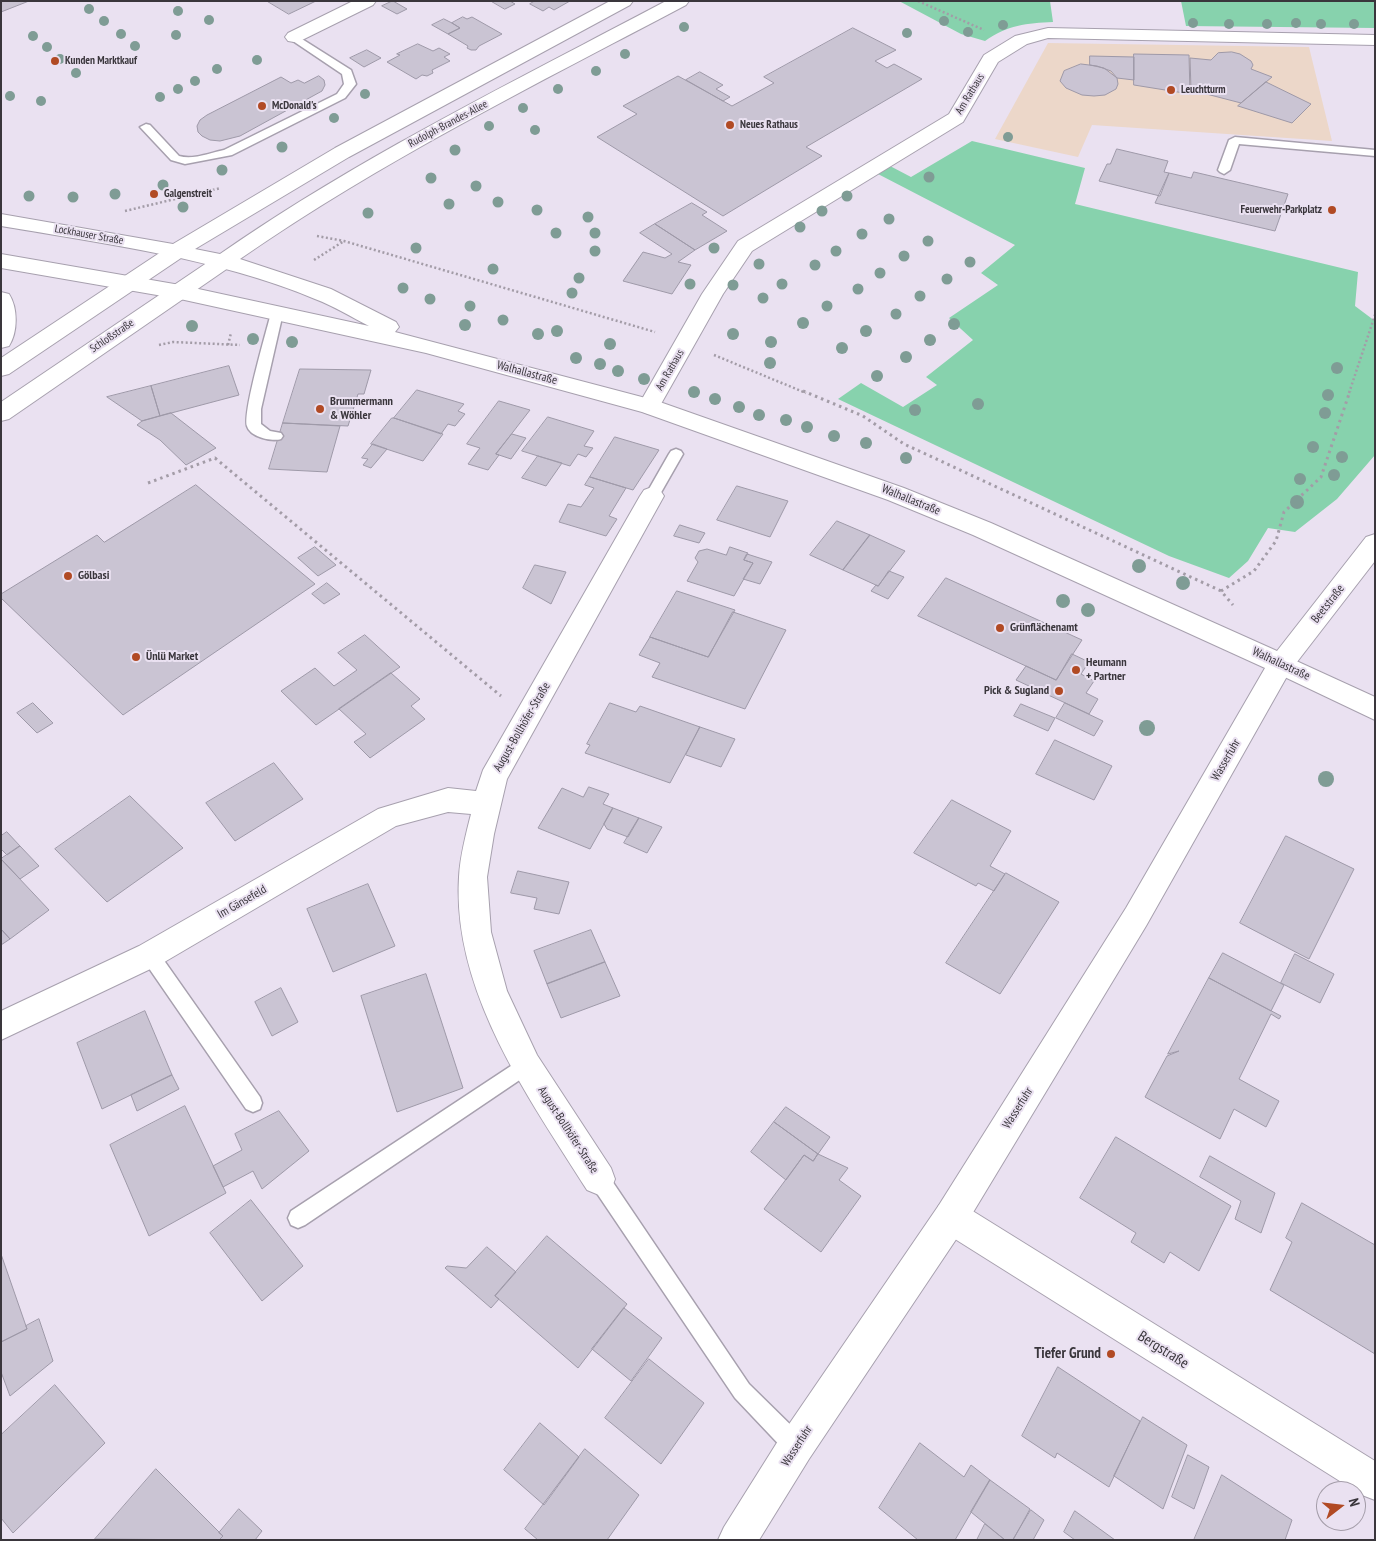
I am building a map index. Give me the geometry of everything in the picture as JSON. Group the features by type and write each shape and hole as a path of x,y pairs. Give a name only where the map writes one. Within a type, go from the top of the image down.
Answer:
{"main road":[{"path":"294,37 367,1"},
{"name":"Rudolph-Brandes-Allee","path":"177,251 250,205 466,84 624,1"},
{"name":"Rudolph-Brandes-Allee","path":"224,261 280,222 404,147 680,1"},
{"name":"Am Rathaus","path":"649,406 713,294 745,246 956,118 991,58 1021,40 1048,33 1375,40"},
{"name":"Lockhauser Straße","path":"1,220 177,251"},
{"path":"1,369 128,282 177,251"},
{"name":"Walhallastraße","path":"177,251 224,261 323,294 426,346"},
{"path":"1,261 128,282"},
{"name":"Schloßstraße","path":"1,413 224,261"},
{"name":"Walhallastraße","path":"128,282 426,346 649,406 896,494 982,529 1281,664 1375,709"},
{"path":"1,299 4,318 1,341"},
{"name":"August-Bollhöfer-Straße","path":"599,1179 526,1064 492,992 476,932 473,877 493,778 652,496"},
{"name":"Beetstraße","path":"1281,664 1375,543"},
{"name":"Wasserfuhr","path":"738,1540 796,1446 951,1217 1136,917 1281,664"},
{"name":"Im Gänsefeld","path":"1,1026 150,956 388,816 448,800 487,804"},
{"name":"Bergstraße","path":"951,1217 1375,1482"}],"lane":[{"path":"146,127 176,158 185,161 205,158 228,153 341,96 350,84 347,72 294,37"},
{"path":"1224,170 1235,140 1375,153"},
{"path":"276,436 267,435 254,426 254,409 277,313"},
{"name":"August-Bollhöfer-Straße","path":"652,496 676,454"},
{"path":"150,956 253,1103"},
{"path":"298,1218 526,1064"},
{"path":"599,1179 742,1391 796,1446"}],"path":[{"path":"918,1 955,19 989,32"},
{"path":"123,212 224,188 250,205"},
{"path":"280,222 302,234 344,240 544,298 686,343 863,416 904,444 1221,591 1254,571 1276,541 1284,512 1321,477 1375,315"},
{"path":"156,345 173,342 269,347"},
{"path":"148,483 215,458 528,718"}],"shaded area":[{"name":"Leuchtturm","path":"1048,43 1309,47 1332,141 1092,125 1078,157 995,139"}],"green space":[{"path":"899,1 1050,1 1053,22 1034,23 1009,28 985,41 961,34"},
{"path":"1181,1 1375,1 1375,28 1186,26"},
{"path":"972,141 1085,168 1075,204 1358,272 1355,306 1375,321 1375,455 1337,499 1295,532 1268,528 1248,561 1229,578 1169,556 838,399 861,383 903,407 937,385 926,377 973,340 949,318 998,285 981,273 1015,245 878,174 890,166 911,177"}],"building":[{"path":"1,1 29,1 1,12"},
{"path":"267,1 316,1 289,14"},
{"path":"393,1 407,9 397,14 382,6"},
{"path":"491,1 510,1 515,4 505,9"},
{"path":"535,1 570,1 554,10 549,7 543,11 530,4"},
{"path":"463,17 467,19 472,17 502,34 479,46 476,50 471,50 467,48 468,46 448,34 460,28 452,23"},
{"path":"444,19 460,28 448,34 432,25"},
{"name":"Neues Rathaus","path":"853,28 896,50 875,61 887,68 894,64 922,79 806,147 822,156 723,216 597,137 637,114 623,106 678,76 732,106 774,83 764,77"},
{"path":"418,44 433,51 439,48 450,54 444,57 450,61 432,70 433,73 427,76 422,75 416,79 387,62 400,55 397,54"},
{"path":"367,50 381,58 364,67 350,58"},
{"path":"1232,52 1240,54 1251,61 1253,65 1251,69 1272,77 1241,103 1191,90 1190,58 1211,60 1218,53"},
{"path":"1134,54 1189,55 1190,94 1134,85"},
{"path":"1090,56 1134,57 1134,80 1117,78 1104,68 1090,65"},
{"path":"1081,64 1097,66 1111,71 1117,78 1118,84 1116,89 1105,95 1094,96 1082,95 1066,88 1060,81 1064,71"},
{"path":"700,72 723,85 716,89 730,97 723,101 686,80"},
{"name":"McDonald's","path":"319,76 324,80 325,85 322,91 240,136 220,141 210,140 198,132 197,126 200,120 207,115 281,77 291,83 298,80 304,83"},
{"path":"1266,82 1311,104 1292,123 1238,106"},
{"path":"1117,149 1168,161 1164,172 1169,173 1160,196 1099,181"},
{"path":"1194,172 1288,194 1275,231 1155,203 1169,173 1191,178"},
{"path":"692,203 707,212 702,215 727,231 695,250 655,224"},
{"path":"655,224 695,250 678,262 691,265 672,294 623,281 643,252 665,258 672,254 640,233"},
{"path":"229,366 239,395 160,416 151,386"},
{"name":"Brummermann & Wöhler","path":"300,369 371,370 364,394 358,394 348,426 283,423"},
{"path":"151,386 160,416 142,421 107,397"},
{"path":"417,390 464,404 458,411 465,414 455,426 448,424 441,434 394,418"},
{"path":"499,401 530,410 496,454 499,455 488,470 468,464 480,448 467,444"},
{"path":"171,413 216,448 186,465 160,440 137,425 142,421"},
{"path":"548,417 594,431 584,446 593,448 586,457 578,454 570,466 522,451"},
{"path":"392,418 443,434 423,461 371,444"},
{"path":"283,423 340,426 327,472 269,469"},
{"path":"512,434 526,438 511,459 496,454"},
{"path":"615,437 659,450 633,490 590,477"},
{"path":"373,444 387,449 371,468 363,465 368,459 362,458"},
{"path":"538,456 562,463 546,486 522,478"},
{"path":"590,477 626,488 609,516 617,519 606,536 559,522 568,504 581,507 594,488 585,485"},
{"name":"Ünlü Market","path":"196,485 315,584 123,715 1,598 1,594 97,535 104,542"},
{"path":"737,486 788,501 770,537 717,520"},
{"path":"837,521 870,535 843,570 810,555"},
{"path":"680,525 705,533 699,543 674,536"},
{"path":"870,535 905,551 878,586 843,570"},
{"path":"315,547 336,565 318,576 298,558"},
{"path":"730,547 748,553 744,560 753,563 734,596 687,581 698,562 695,558 699,551 707,549 726,555"},
{"path":"747,554 772,562 760,584 743,579 753,563 744,560"},
{"path":"535,565 566,572 551,604 523,588"},
{"path":"889,571 904,577 888,599 871,591 876,585 878,586"},
{"name":"Grünflächenamt","path":"946,578 1082,640 1056,680 918,616"},
{"path":"327,583 340,594 324,604 312,594"},
{"path":"677,591 735,610 708,657 650,637"},
{"path":"733,612 786,630 745,709 652,677 660,663 639,655 650,637 708,657"},
{"path":"365,635 400,667 316,725 281,691 315,668 334,686 357,670 338,653"},
{"path":"1072,654 1089,662 1081,674 1094,681 1086,693 1098,699 1089,714 1016,680 1026,666 1056,680"},
{"path":"391,673 420,699 411,706 425,719 370,758 354,742 366,734 339,709"},
{"path":"33,703 53,723 37,733 17,713"},
{"path":"610,703 636,712 640,706 700,727 670,783 585,753 590,745 587,744"},
{"path":"1065,703 1103,721 1094,736 1056,718"},
{"path":"1021,704 1055,718 1048,731 1014,716"},
{"path":"700,727 735,739 721,767 686,755"},
{"path":"1055,740 1112,766 1094,800 1036,774"},
{"path":"274,763 303,799 235,841 206,803"},
{"path":"589,787 609,794 603,804 613,808 590,849 538,828 562,788 583,797"},
{"path":"130,796 183,848 107,902 55,849"},
{"path":"952,800 1011,831 990,866 1005,874 994,891 978,883 976,886 914,853"},
{"path":"613,808 639,818 628,837 607,829 604,824"},
{"path":"639,818 662,827 647,853 624,843"},
{"path":"7,832 20,846 7,855 1,849 1,836"},
{"path":"1286,836 1354,869 1309,959 1240,923"},
{"path":"20,846 39,866 20,879 1,859"},
{"path":"1,859 49,910 10,939 1,929"},
{"path":"518,871 569,882 559,914 534,909 537,898 511,893"},
{"path":"1006,873 1059,902 1000,994 946,963"},
{"path":"368,884 395,946 333,972 307,909"},
{"path":"1,929 10,939 1,945"},
{"path":"591,930 605,962 547,984 534,951"},
{"path":"1223,953 1284,985 1271,1011 1209,978"},
{"path":"1295,954 1334,974 1320,1003 1281,983"},
{"path":"605,962 620,996 561,1018 547,984"},
{"path":"426,974 463,1088 397,1112 361,996"},
{"path":"1209,978 1281,1016 1279,1019 1271,1014 1239,1079 1279,1101 1266,1127 1234,1109 1220,1139 1145,1097 1167,1056 1179,1051 1168,1054"},
{"path":"281,988 298,1022 272,1036 255,1002"},
{"path":"145,1011 172,1075 102,1109 77,1043"},
{"path":"172,1075 179,1089 137,1111 131,1095"},
{"path":"185,1106 226,1193 149,1236 110,1145"},
{"path":"786,1107 830,1137 818,1154 774,1122"},
{"path":"279,1111 309,1151 262,1189 253,1171 223,1187 213,1166 242,1150 235,1134"},
{"path":"774,1122 818,1154 813,1161 804,1155 786,1180 751,1152"},
{"path":"1116,1137 1231,1206 1199,1271 1170,1252 1164,1263 1131,1242 1136,1233 1080,1198"},
{"path":"818,1154 848,1168 839,1180 861,1196 821,1252 764,1209 804,1155 813,1161"},
{"path":"1210,1156 1275,1193 1261,1233 1235,1219 1241,1201 1200,1177"},
{"path":"251,1200 303,1266 262,1301 210,1233"},
{"path":"1302,1203 1375,1245 1375,1354 1270,1290 1292,1242 1286,1238"},
{"path":"547,1236 627,1304 578,1368 495,1296"},
{"path":"487,1247 516,1272 495,1296 499,1299 491,1308 445,1268 447,1266 466,1268"},
{"path":"1,1254 27,1329 1,1342"},
{"path":"624,1308 662,1338 631,1381 592,1349"},
{"path":"39,1319 53,1361 10,1396 1,1372 1,1342 27,1329 26,1326"},
{"path":"649,1359 704,1403 661,1464 605,1418"},
{"path":"1058,1367 1140,1421 1109,1487 1057,1453 1055,1458 1022,1436"},
{"path":"55,1385 105,1443 13,1533 1,1518 1,1435"},
{"path":"1143,1417 1187,1445 1163,1509 1114,1476"},
{"path":"540,1423 579,1457 544,1505 504,1470"},
{"path":"920,1443 964,1477 971,1465 990,1480 955,1540 918,1540 879,1508"},
{"path":"585,1449 639,1495 607,1540 538,1540 525,1529"},
{"path":"1188,1455 1209,1467 1194,1509 1172,1497"},
{"path":"156,1469 223,1536 219,1540 95,1539"},
{"path":"1222,1475 1292,1520 1285,1540 1194,1540"},
{"path":"990,1480 1030,1509 1013,1540 1005,1540 971,1512"},
{"path":"239,1509 262,1531 255,1540 219,1540 223,1536 219,1533"},
{"path":"1031,1510 1044,1520 1033,1540 1013,1540"},
{"path":"1075,1511 1115,1540 1075,1540 1064,1532"},
{"path":"985,1524 1005,1540 977,1540"}],"place":[{"name":"Kunden Marktkauf","path":"55,61"},
{"name":"Leuchtturm","path":"1171,90"},
{"name":"McDonald's","path":"262,106"},
{"name":"Neues Rathaus","path":"730,125"},
{"name":"Galgenstreit","path":"154,194"},
{"name":"Feuerwehr-Parkplatz","path":"1332,210"},
{"name":"Brummermann & Wöhler","path":"320,409"},
{"name":"Gölbasi","path":"68,576"},
{"name":"Grünflächenamt","path":"1000,628"},
{"name":"Ünlü Market","path":"136,657"},
{"name":"Heumann + Partner","path":"1076,670"},
{"name":"Pick & Sugland","path":"1059,691"},
{"name":"Tiefer Grund","path":"1111,1354"}]}
